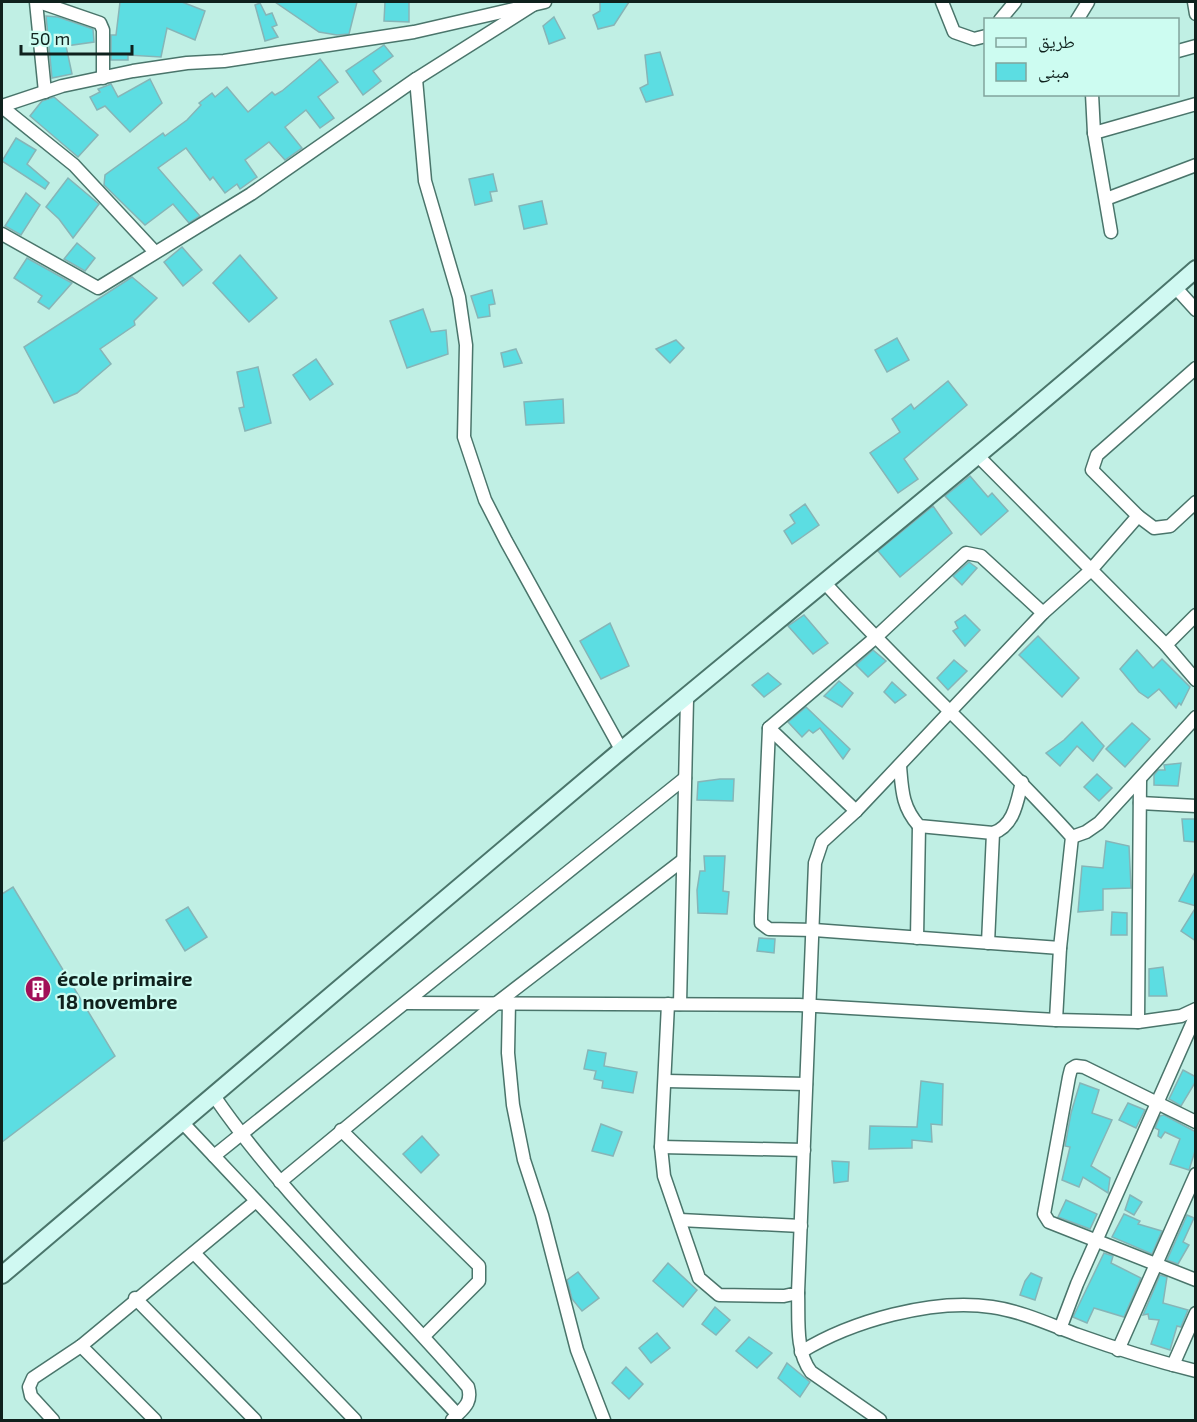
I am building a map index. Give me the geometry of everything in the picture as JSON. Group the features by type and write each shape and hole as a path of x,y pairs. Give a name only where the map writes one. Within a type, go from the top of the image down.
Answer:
{"main road":[{"path":"2,1275 622,751 979,457 1196,269"}],"street":[{"path":"45,92 37,2 100,23 103,30 103,78"},
{"path":"942,2 954,32 974,39 984,36"},
{"path":"1002,18 1015,2"},
{"path":"1078,18 1088,2"},
{"path":"1194,2 1196,14"},
{"path":"2,106 45,92 103,78 187,63 224,61 414,32 539,3"},
{"path":"2,234 98,288 251,194 416,79 539,3"},
{"path":"1179,51 1196,46"},
{"path":"416,79 425,181 459,297 466,345 464,437 485,500 622,751"},
{"path":"1092,96 1094,132 1111,232"},
{"path":"1094,132 1196,104"},
{"path":"2,106 74,165 155,252"},
{"path":"1106,199 1196,165"},
{"path":"1175,287 1196,310"},
{"path":"1196,368 1096,455 1092,470 1138,516 1154,528 1163,529 1176,522 1196,502"},
{"path":"979,457 1166,645 1196,680"},
{"path":"875,1419 811,1372 801,1352 798,1293 817,855 822,842 900,766 1043,613 1090,571 1138,516"},
{"path":"1043,613 981,556 971,552 966,553 874,638 770,728 761,922 769,929 814,930 1060,948"},
{"path":"825,583 874,638 1022,782 1072,837 1060,948 1056,1020"},
{"path":"1166,645 1196,615"},
{"path":"687,699 682,860 674,1004 662,1147 664,1176 699,1278 719,1295 784,1296 798,1293"},
{"path":"1072,837 1086,832 1099,823 1196,717"},
{"path":"770,728 856,811"},
{"path":"900,766 902,797 907,811 919,826 917,938"},
{"path":"214,1156 685,778"},
{"path":"1138,1022 1140,780"},
{"path":"919,826 993,833 1002,830 1015,810 1022,782"},
{"path":"1140,803 1196,806"},
{"path":"988,942 993,833"},
{"path":"280,1182 341,1130 682,860"},
{"path":"504,1002 513,1105 524,1160 542,1215 577,1350 604,1420"},
{"path":"407,1003 810,1006 1056,1020 1138,1022 1181,1016 1196,1009"},
{"path":"1060,1329 1095,1242 1195,1017"},
{"path":"1196,1122 1156,1105 1084,1067 1076,1066 1071,1069 1044,1214 1049,1222 1095,1242 1196,1280"},
{"path":"666,1081 807,1084"},
{"path":"183,1122 455,1417 468,1405 470,1395 468,1387 424,1336 280,1182 241,1135 214,1096"},
{"path":"341,1130 479,1266 479,1281 424,1336"},
{"path":"662,1147 804,1150"},
{"path":"1118,1350 1196,1174"},
{"path":"53,1420 34,1401 29,1387 33,1378 81,1346 256,1200"},
{"path":"680,1220 801,1226"},
{"path":"194,1253 355,1420"},
{"path":"135,1299 255,1420"},
{"path":"801,1352 828,1335 943,1304 994,1307 1118,1350 1196,1371"},
{"path":"1173,1365 1196,1313"},
{"path":"81,1346 155,1420"}],"building":[{"path":"120,2 182,2 205,11 195,40 167,28 161,57 128,55 128,60 111,60 111,35 116,35"},
{"path":"275,2 357,2 349,34 337,35 319,32"},
{"path":"385,2 409,2 409,22 384,21"},
{"path":"600,2 629,2 614,25 598,29 593,15 600,11"},
{"path":"260,3 266,15 272,13 277,25 272,27 278,37 265,41 255,5"},
{"path":"46,16 58,17 93,29 94,42 66,46 72,74 52,78"},
{"path":"554,17 565,38 549,44 543,26"},
{"path":"384,45 393,56 373,71 381,81 363,95 346,71"},
{"path":"660,52 673,95 646,102 640,88 648,84 645,55"},
{"path":"320,59 338,82 318,97 334,118 320,128 306,110 285,127 302,148 285,160 269,142 245,160 257,177 240,189 237,184 225,193 213,177 210,180 186,148 158,168 200,216 189,223 173,204 145,225 104,185 105,175 163,133 165,136 187,120 201,105 199,103 212,93 215,97 227,87 248,112 272,92 275,95 282,91"},
{"path":"150,79 162,103 130,132 105,106 97,110 90,97 100,92 98,89 111,84 118,97"},
{"path":"54,97 98,135 78,157 30,116 42,101"},
{"path":"16,138 36,150 27,164 49,183 45,189 2,161"},
{"path":"493,174 497,191 490,192 492,201 475,205 469,179"},
{"path":"68,178 99,204 73,238 59,219 46,207"},
{"path":"26,193 40,205 21,235 5,226"},
{"path":"542,201 547,224 524,229 519,206"},
{"path":"77,243 95,258 85,271 64,259"},
{"path":"182,247 202,270 183,286 164,262"},
{"path":"240,255 277,298 249,322 213,283"},
{"path":"27,258 72,283 49,309 38,302 42,296 14,278"},
{"path":"132,277 157,298 134,321 135,325 100,349 111,364 77,393 54,403 24,347"},
{"path":"492,290 495,304 489,305 490,316 478,318 471,296"},
{"path":"423,309 431,332 446,330 448,354 407,368 390,321"},
{"path":"897,338 909,360 887,372 875,350"},
{"path":"676,340 684,348 670,363 656,349"},
{"path":"516,349 522,363 504,367 501,353"},
{"path":"316,359 333,384 310,400 293,375"},
{"path":"258,367 271,423 245,431 239,408 244,407 237,372"},
{"path":"948,381 967,405 904,459 918,479 898,493 870,453 900,432 892,419 911,404 914,409"},
{"path":"563,399 564,423 526,425 524,402"},
{"path":"970,476 988,497 992,493 1008,511 981,535 945,496"},
{"path":"805,504 819,525 792,544 784,531 795,523 790,515"},
{"path":"933,506 952,533 900,577 878,551"},
{"path":"969,562 977,568 962,585 953,576"},
{"path":"804,615 828,643 813,654 788,626"},
{"path":"965,615 980,630 965,646 953,631 958,628 955,622"},
{"path":"610,623 629,666 601,679 580,641"},
{"path":"1038,636 1079,678 1062,697 1019,655"},
{"path":"873,650 886,661 868,677 856,665"},
{"path":"1137,650 1153,668 1162,659 1190,687 1181,705 1179,703 1176,708 1159,689 1148,698 1139,692 1120,669"},
{"path":"954,660 967,671 948,690 937,678"},
{"path":"768,673 781,684 764,697 752,685"},
{"path":"839,681 853,693 842,707 824,696"},
{"path":"892,682 906,695 895,703 884,692"},
{"path":"806,707 850,749 843,759 820,728 813,733 809,730 802,737 788,722"},
{"path":"1082,722 1104,746 1093,761 1077,746 1060,766 1046,753 1064,740"},
{"path":"1132,723 1150,739 1125,767 1106,749"},
{"path":"1181,763 1178,786 1154,785 1154,775 1158,770 1165,770 1164,765"},
{"path":"1097,774 1112,788 1099,801 1084,787"},
{"path":"734,779 733,801 697,800 698,782"},
{"path":"1182,819 1196,819 1196,842 1184,841"},
{"path":"1106,841 1129,846 1131,888 1103,889 1103,910 1078,912 1082,866 1103,868"},
{"path":"704,856 725,856 723,891 729,892 727,914 698,913 697,890 700,871 705,871"},
{"path":"1196,870 1196,906 1179,901"},
{"name":"école primaire 18 novembre","path":"13,887 115,1056 2,1142 2,894"},
{"path":"188,907 207,937 185,951 166,920"},
{"path":"1196,907 1196,941 1181,931"},
{"path":"1112,912 1127,913 1127,935 1111,935"},
{"path":"759,938 775,939 774,953 757,951"},
{"path":"1163,967 1167,996 1149,996 1149,969"},
{"path":"588,1050 606,1053 604,1066 637,1072 633,1093 602,1088 603,1081 594,1079 596,1071 584,1069"},
{"path":"1183,1070 1196,1077 1196,1081 1181,1106 1169,1099"},
{"path":"921,1081 943,1084 942,1125 931,1124 932,1142 912,1140 912,1148 869,1149 870,1126 917,1127"},
{"path":"1080,1083 1099,1090 1092,1113 1112,1120 1091,1166 1110,1178 1108,1193 1083,1177 1079,1187 1062,1180 1070,1147 1065,1146 1071,1113"},
{"path":"1128,1103 1145,1110 1136,1128 1119,1120"},
{"path":"1164,1115 1196,1132 1196,1148 1189,1170 1170,1164 1180,1139 1165,1132 1161,1138 1158,1136 1159,1130 1155,1128 1160,1116"},
{"path":"601,1124 622,1132 613,1156 592,1151"},
{"path":"422,1136 439,1155 421,1173 403,1154"},
{"path":"832,1161 849,1162 848,1181 834,1183"},
{"path":"1130,1195 1142,1202 1134,1215 1125,1210"},
{"path":"1066,1200 1097,1214 1090,1229 1058,1217"},
{"path":"1124,1214 1140,1221 1138,1224 1162,1231 1152,1254 1112,1237"},
{"path":"1187,1215 1194,1218 1183,1242 1189,1245 1178,1264 1167,1260"},
{"path":"1104,1253 1113,1256 1111,1263 1141,1278 1124,1317 1094,1308 1087,1323 1073,1317"},
{"path":"668,1263 697,1290 683,1307 653,1281"},
{"path":"578,1272 599,1298 582,1311 572,1299 567,1280"},
{"path":"1031,1273 1042,1278 1035,1300 1020,1295"},
{"path":"1160,1275 1167,1277 1163,1303 1188,1310 1181,1327 1177,1326 1170,1350 1151,1344 1159,1320 1149,1319 1148,1314 1143,1315"},
{"path":"715,1307 730,1320 716,1335 702,1324"},
{"path":"657,1333 670,1348 651,1363 639,1348"},
{"path":"749,1337 772,1353 757,1368 736,1351"},
{"path":"787,1363 810,1382 800,1397 778,1378"},
{"path":"626,1367 643,1384 629,1399 612,1383"}],"place":[{"name":"école primaire 18 novembre","path":"38,989"}]}
